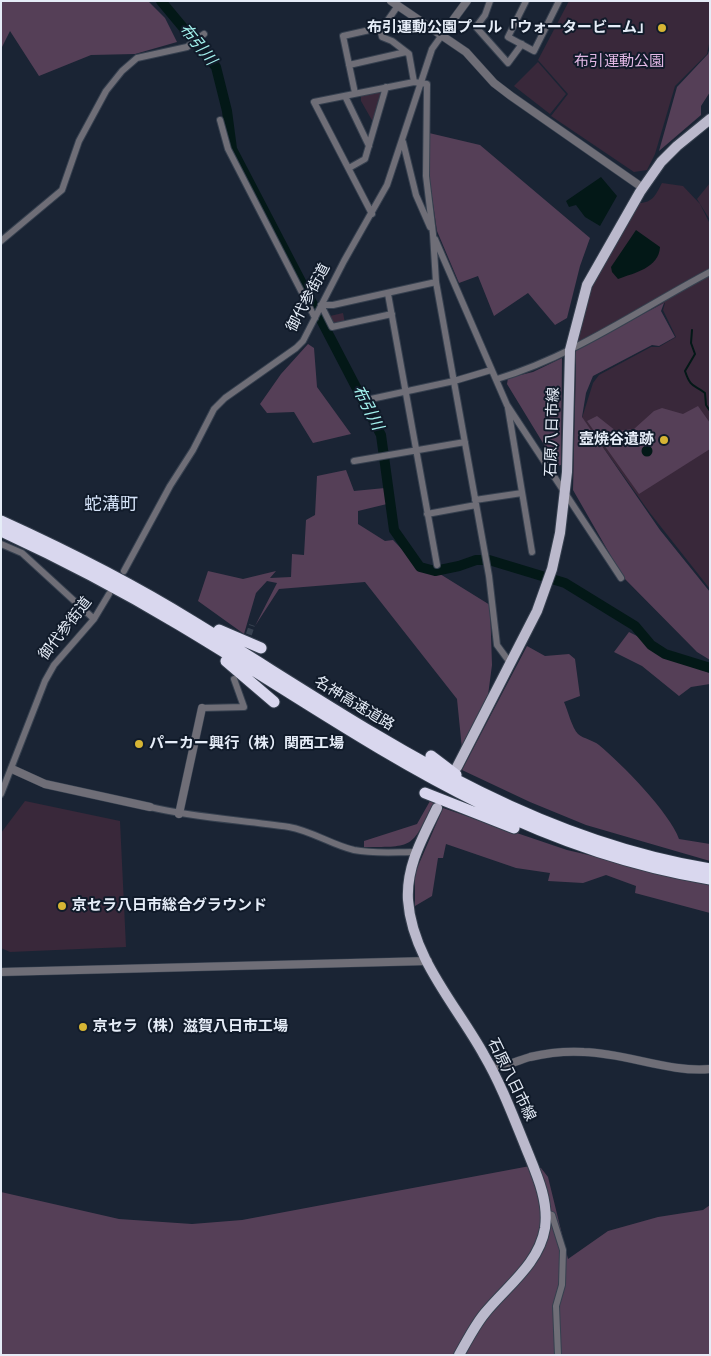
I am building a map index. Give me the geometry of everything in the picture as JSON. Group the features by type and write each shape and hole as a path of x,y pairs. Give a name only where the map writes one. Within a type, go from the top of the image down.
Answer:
{"highway":[{"name":"名神高速道路","path":"1,521 128,584 191,620 332,710 433,769 480,793 563,830 598,842 653,858 710,869"},
{"name":"名神高速道路","path":"1,531 92,576 178,624 328,718 464,797 559,839 650,867 710,879"},
{"path":"128,584 241,641 261,648"},
{"path":"178,624 274,702"},
{"path":"431,756 470,783 480,793"},
{"path":"425,793 536,836 585,851 650,867"}],"main road":[{"name":"石原八日市線","path":"457,767 537,612 549,579 560,533 568,472 570,350 587,285 599,261 661,162 676,146 710,119"},
{"name":"石原八日市線","path":"437,808 415,852 408,898 414,932 428,961 490,1065 535,1172 542,1191 545,1213 545,1227 536,1254 528,1267 483,1315 459,1355"}],"street":[{"name":"御代参街道","path":"124,571 170,486 193,450 214,409 225,398 296,348 303,341 388,185 432,49 467,1"},
{"path":"490,1 485,15 476,27 508,63 522,44"},
{"path":"526,1 508,37 534,51 559,1"},
{"path":"414,82 408,54 392,41 382,37 380,28 394,4 442,35 475,60 506,92 643,188"},
{"path":"355,94 343,36 380,28"},
{"path":"1,241 62,190 80,141 106,91 122,70 137,58 189,45 201,36"},
{"path":"349,65 406,52"},
{"path":"372,214 314,102 414,82 427,84 426,176 433,234 436,282 487,560 497,645 511,664"},
{"path":"349,168 365,159 386,87"},
{"path":"344,96 369,146"},
{"path":"220,120 228,149 318,312 332,327 392,314"},
{"path":"403,140 416,195 490,370 497,379 507,405 532,552"},
{"path":"497,379 533,368 570,350 710,272"},
{"path":"318,312 333,305 436,282"},
{"path":"388,294 437,565"},
{"path":"371,399 454,381 490,370"},
{"path":"507,405 621,578"},
{"path":"354,461 465,442"},
{"path":"427,514 522,493"},
{"path":"1,544 22,553 94,619"},
{"name":"御代参街道","path":"1,794 45,681 54,665 94,619 110,594"},
{"path":"179,814 202,708 244,707 234,679"},
{"path":"12,769 45,784 179,814 291,828 318,835 353,849 374,852 415,852"},
{"path":"1,972 428,961"},
{"path":"490,1065 501,1067 531,1057 582,1052 637,1058 682,1069 710,1070"},
{"path":"545,1213 552,1215 563,1250 562,1286 556,1306 558,1355"}],"green space":[{"name":"布引運動公園","path":"569,1 710,1 710,39 707,54 675,86 655,154 647,170 634,172 551,116 568,94 538,60"},
{"path":"538,62 566,94 550,114 514,86"},
{"path":"380,91 381,95 373,122 361,101 361,95"},
{"path":"662,183 683,186 700,204 710,224 710,589 650,513 582,418 593,383 599,375 651,347 659,347 676,337 663,310 665,303 576,344 585,304 596,274 639,203 651,200"},
{"path":"710,183 710,220 697,199"},
{"path":"343,313 345,323 333,323 330,316"},
{"name":"京セラ八日市総合グラウンド","path":"25,801 120,821 126,947 10,952 1,948 1,833"}],"shaded area":[{"path":"1,1 148,1 165,18 177,42 135,54 91,55 39,76 10,31 1,49"},
{"path":"710,47 710,92 701,106 701,115 659,151 677,87 708,54"},
{"path":"429,133 480,145 590,238 580,266 567,318 555,325 528,293 494,316 478,276 459,283 437,231 429,176"},
{"path":"601,177 617,196 600,226 585,217 576,205 569,207 566,201"},
{"path":"636,230 660,247 659,254 645,269 618,279 612,272 611,267"},
{"path":"664,303 661,311 675,337 659,346 652,345 593,376 586,393 582,417 660,530 710,592 710,660 697,652 623,577 573,490 576,365 574,350"},
{"path":"308,344 314,348 317,387 351,434 313,443 294,412 267,413 260,404 281,374"},
{"path":"562,358 561,465 557,466 507,384 508,378 533,372"},
{"path":"698,406 710,423 710,449 639,494 587,421 597,416 616,431 634,429 654,411 662,408 683,414"},
{"path":"647,445 653,451 647,457 641,451"},
{"path":"346,470 354,491 385,488 387,504 358,511 358,524 385,541 393,540 424,572 440,574 490,605 492,665 487,703 462,749 457,699 365,582 279,589 255,626 277,583 267,581 256,593 244,634 198,601 208,571 243,579 276,571 270,578 291,577 292,554 304,555 306,520 315,515 317,476"},
{"path":"629,632 661,648 710,664 710,684 691,687 679,696 642,666 614,652"},
{"path":"527,646 545,656 569,654 575,659 580,696 564,702 578,734 599,745 632,776 666,816 679,839 710,844 710,861 586,825 530,802 462,770"},
{"path":"430,801 434,803 421,829 410,842 393,846 364,847 364,841 417,824"},
{"path":"443,808 567,850 710,883 710,913 635,893 636,886 606,875 583,883 548,881 550,873 516,868 446,844 443,858 438,858 432,896 415,906 415,873"},
{"path":"530,1166 541,1168 548,1177 568,1259 608,1231 658,1217 703,1210 710,1205 710,1355 1,1355 1,1192 119,1219 192,1224 242,1220"}],"waterway":[{"name":"布引川","path":"161,1 216,67 227,111 232,149 381,435 394,530 420,567 435,571 476,560 489,560 565,583 635,626 651,645 665,654 710,668"},
{"path":"692,330 691,343 695,354 685,371 691,383 705,393 706,405 710,411"}],"tunnel":[{"path":"246,643 252,625"}],"place":[{"name":"布引運動公園プール「ウォータービーム」","path":"662,28"},
{"name":"壺焼谷遺跡","path":"664,440"},
{"name":"パーカー興行（株）関西工場","path":"139,744"},
{"name":"京セラ八日市総合グラウンド","path":"62,906"},
{"name":"京セラ（株）滋賀八日市工場","path":"83,1027"}],"district":[{"name":"蛇溝町","path":"111,505"}]}
